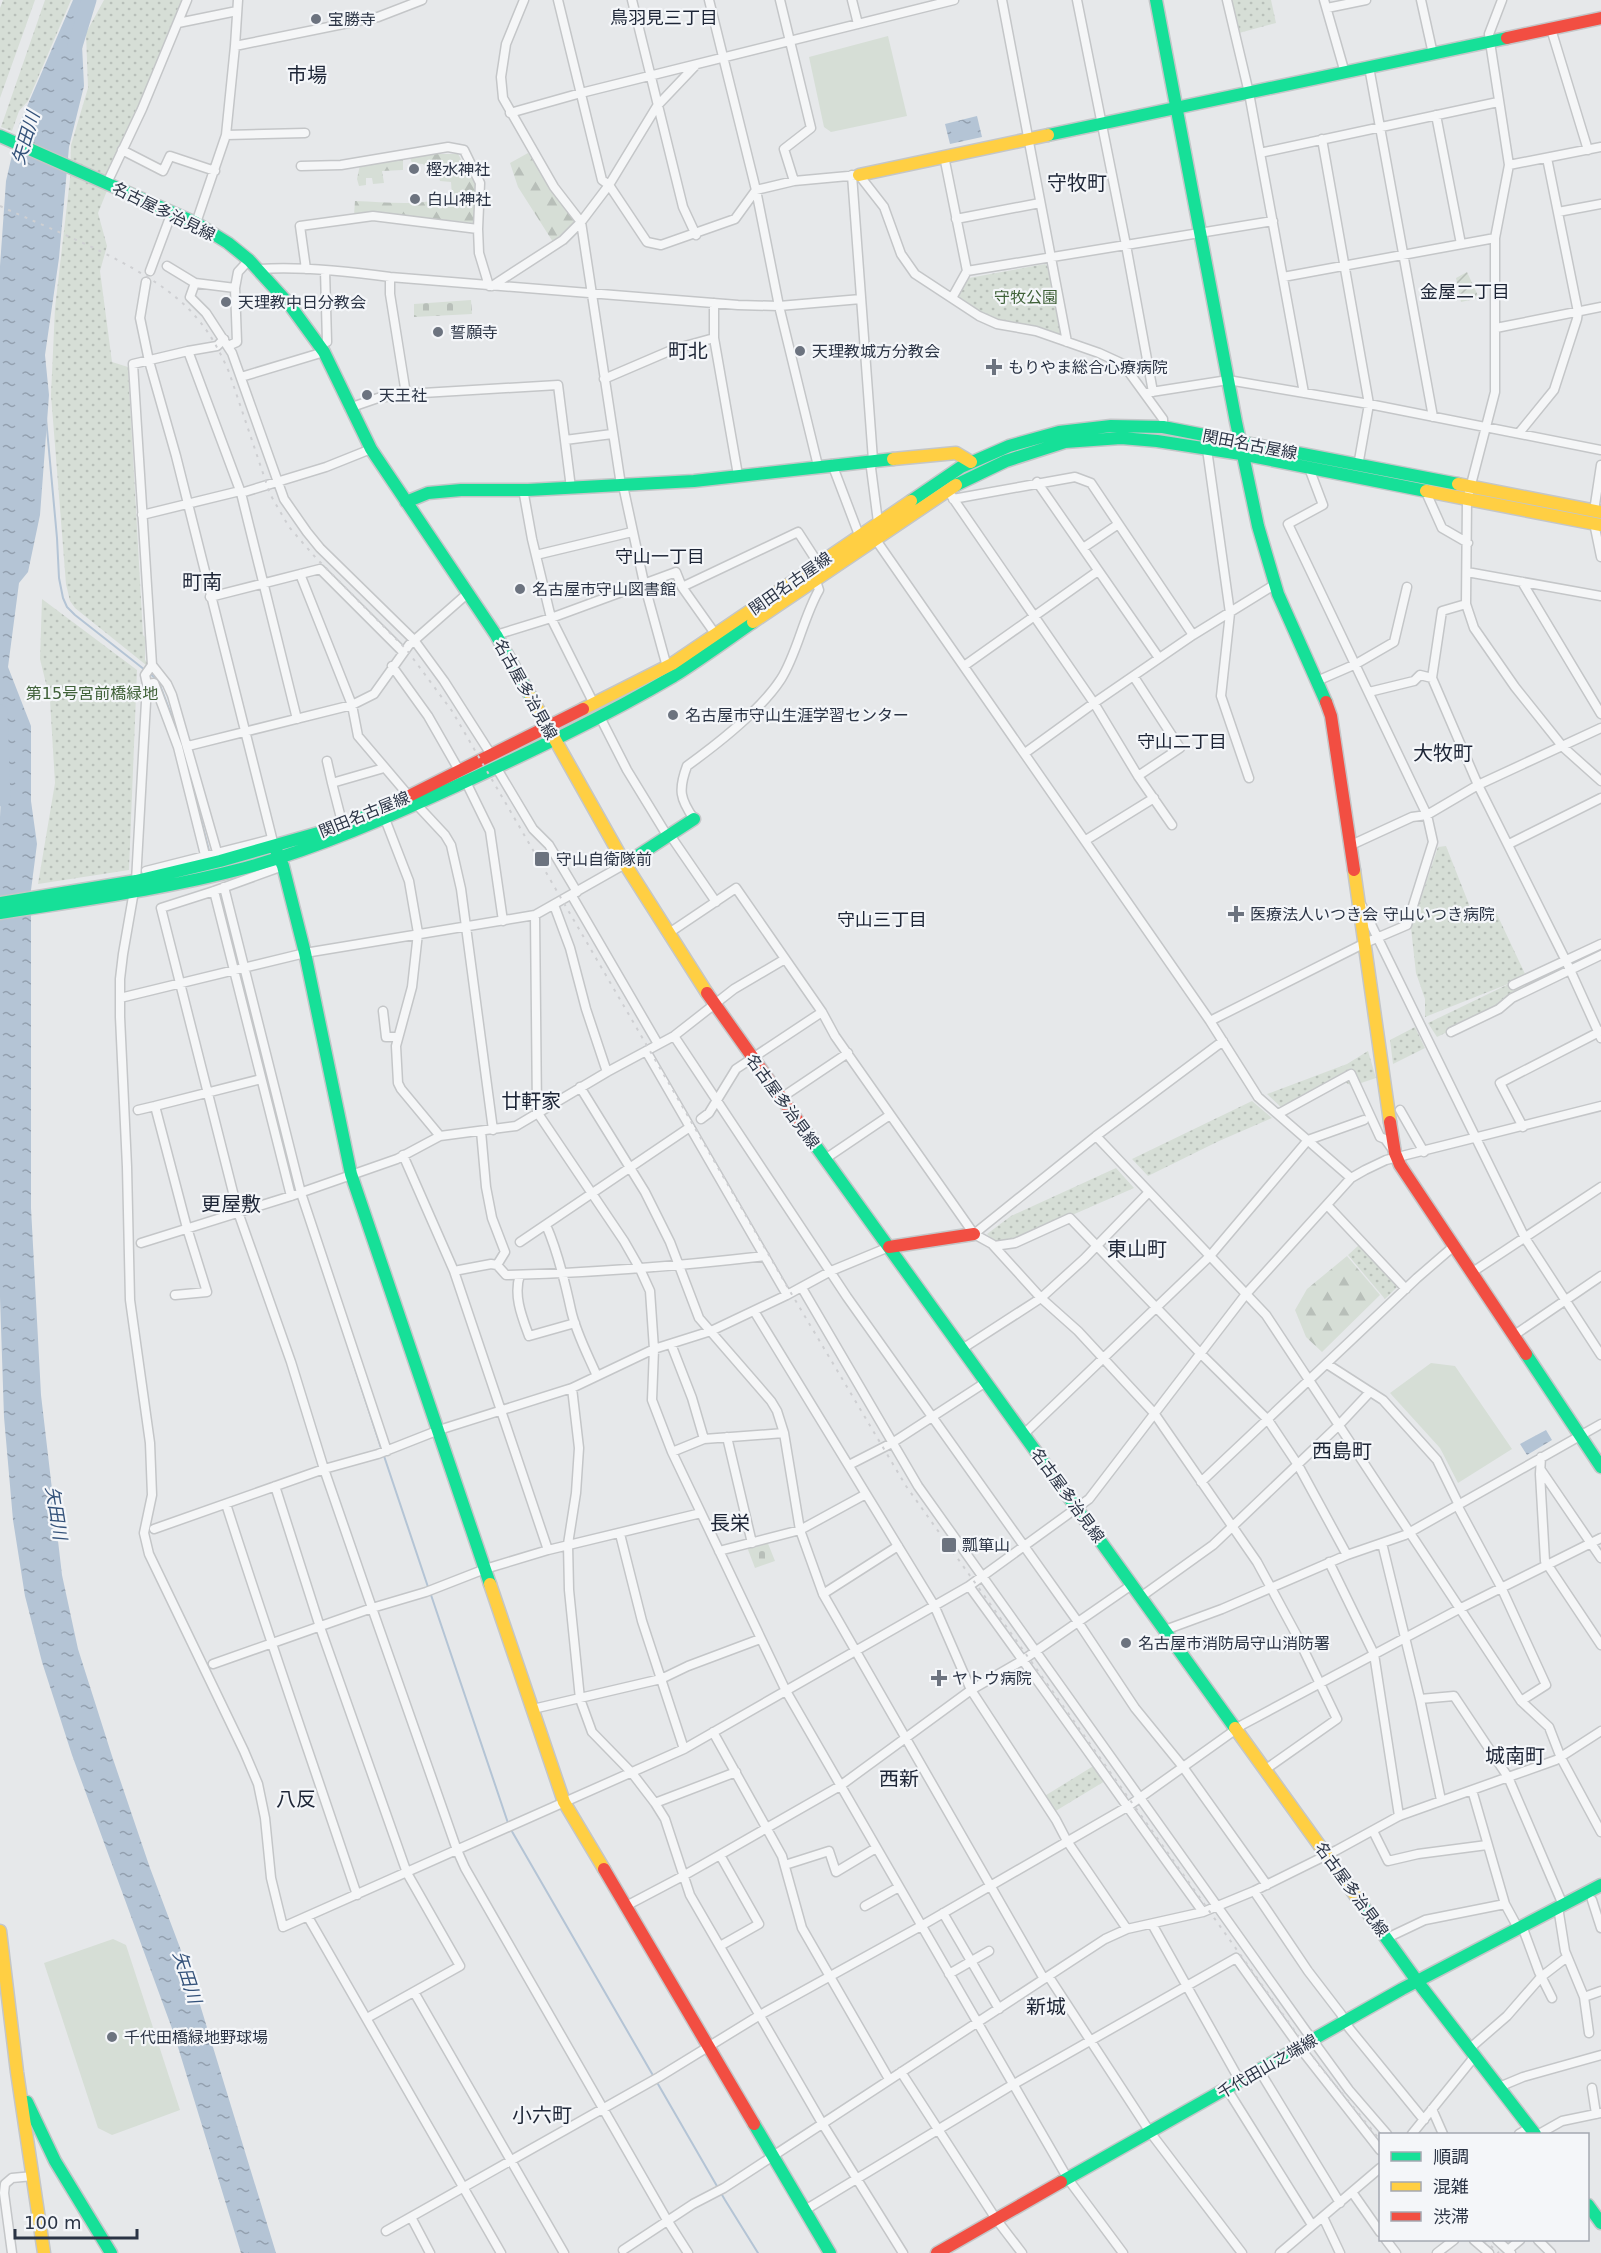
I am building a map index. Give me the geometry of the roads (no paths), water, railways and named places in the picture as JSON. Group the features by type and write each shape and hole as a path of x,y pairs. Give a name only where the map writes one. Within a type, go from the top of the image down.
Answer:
{"street":[{"path":"104,182 142,109 187,0"},
{"path":"196,223 226,135 236,46 238,0"},
{"path":"236,46 378,17 422,0"},
{"path":"524,0 506,44 501,77 503,98 554,187 581,222 621,485 667,667"},
{"path":"558,0 602,180 609,185 647,242 662,245 696,235 735,219 756,190 794,181 855,175 1601,18"},
{"path":"632,0 683,207 696,235"},
{"path":"709,0 756,190 779,306 818,466"},
{"path":"780,0 811,128 784,149 794,181"},
{"path":"852,0 858,24"},
{"path":"510,113 858,24 926,3 954,0"},
{"path":"1002,0 1067,342"},
{"path":"1077,0 1126,245 1149,393"},
{"path":"1156,0 1238,441 1264,553 1294,636 1317,681 1331,716 1355,891 1365,943 1396,1155"},
{"path":"1227,0 1249,93 1304,393"},
{"path":"1345,73 1326,4 1366,0"},
{"path":"1420,0 1433,54"},
{"path":"1502,0 1489,34 1509,165 1496,238 1495,392 1467,500 1466,604 1474,628 1515,687 1563,747 1601,781"},
{"path":"178,23 237,11"},
{"path":"1551,29 1588,150"},
{"path":"491,286 563,240 581,222 609,185 657,106 697,64"},
{"path":"1369,67 1434,417"},
{"path":"1260,153 1498,102"},
{"path":"1436,115 1461,244"},
{"path":"226,135 305,133"},
{"name":"名古屋多治見線","path":"0,136 196,223 228,243 259,269 325,347 349,408 371,449 496,635 626,864 714,1005 1418,1981 1531,2133"},
{"path":"1322,139 1369,405 1358,466"},
{"path":"301,166 341,165 447,147 464,150 480,183 479,253 491,286"},
{"path":"1509,165 1601,147"},
{"path":"122,150 163,171 170,156 215,171"},
{"path":"944,156 967,271 952,298"},
{"path":"1519,433 1554,390 1578,312 1547,158"},
{"path":"855,175 884,207 901,254 915,274 979,316 997,324 1036,331 1100,352 1123,364 1149,393 1163,419 1163,427"},
{"path":"855,175 861,299 873,460 871,468 878,522 876,540 1086,840 1210,1021 1258,1097 1351,1179"},
{"path":"956,219 1040,203"},
{"path":"1558,212 1601,204"},
{"path":"150,271 172,212"},
{"path":"306,269 300,226 373,216 478,229"},
{"path":"967,271 1273,221"},
{"path":"1283,277 1496,238"},
{"path":"249,260 238,272 235,288 237,342 133,364 152,665 146,679 135,886 123,954 120,998 128,1167 130,1300 150,1443 152,1496 144,1533 149,1554 258,1784 265,1818 271,1878 283,1927 684,1749 969,1586 1089,1499 1246,1294 1351,1179 1396,1155 1424,1152 1601,1106"},
{"path":"167,266 195,283 235,288"},
{"path":"259,269 285,267 714,303 779,306 861,299"},
{"path":"241,377 325,347 325,270"},
{"path":"390,277 390,294 406,394"},
{"path":"146,282 140,318 149,361 176,456 210,597 304,953 351,1174 564,1802 830,2253"},
{"path":"195,283 190,297 206,313 226,343 241,377 276,482 284,499 307,532 414,640 444,681 533,829 549,844 658,1044"},
{"path":"714,303 714,338 738,475"},
{"path":"1496,328 1601,307"},
{"path":"604,378 674,349 714,338"},
{"path":"188,351 240,492 297,719"},
{"path":"1149,393 1228,380 1601,450"},
{"path":"349,408 378,398 406,394 558,385 571,488"},
{"name":"関田名古屋線","path":"277,852 413,801 494,761 548,728 667,667 945,477 1000,449 1059,431 1118,424 1163,427 1469,486 1597,518"},
{"path":"565,440 612,434"},
{"name":"関田名古屋線","path":"494,761 555,740 680,672 876,540 950,495 971,476 1006,461 1065,442 1121,438 1157,441 1242,454 1425,489 1467,500 1597,518"},
{"path":"142,515 276,482 345,461 371,449"},
{"path":"1207,449 1230,613 1221,696 1249,778"},
{"path":"406,502 438,492 694,481 832,464 956,453 971,462"},
{"path":"832,464 859,535"},
{"path":"1601,465 1597,518 1601,557"},
{"path":"1210,1021 1377,937 1407,925 1433,842 1427,815 1287,524 1323,505 1309,468"},
{"path":"1172,825 1138,776 1094,703 950,495 1075,477 1091,483 1193,635"},
{"path":"1037,482 1159,658"},
{"path":"523,489 551,618 594,704"},
{"path":"1425,489 1442,528 1468,543"},
{"path":"1083,548 1118,525"},
{"path":"536,555 632,532"},
{"path":"682,587 798,532 818,563"},
{"path":"210,597 320,569 403,652"},
{"path":"964,666 1098,571"},
{"path":"496,635 551,618 676,572 682,587 716,635"},
{"path":"1467,572 1601,596"},
{"path":"300,574 352,705 358,736 445,835 451,845 461,889 493,1130"},
{"path":"120,998 304,953 535,915 626,864 694,819 681,797 682,780 687,766 764,702 782,678 809,608 819,590 816,582"},
{"path":"1522,582 1601,714"},
{"path":"1025,753 1193,635 1274,585"},
{"path":"1317,681 1356,664 1394,642 1407,587"},
{"path":"188,746 352,705 374,694 392,666 414,640 468,593"},
{"path":"1466,604 1442,611 1432,678 1478,785 1509,844 1600,1034 1500,1083 1523,1127"},
{"path":"152,665 170,689 188,746 214,858"},
{"path":"392,666 428,716 463,777 490,831 503,921"},
{"path":"1369,692 1414,681 1420,675 1432,678"},
{"path":"1134,677 1180,748 1138,776"},
{"path":"146,679 154,683 178,747 214,858"},
{"path":"600,717 627,770 669,836 716,902"},
{"path":"1349,846 1412,817 1427,815 1478,785 1601,728"},
{"path":"327,761 343,826"},
{"path":"332,783 384,768"},
{"path":"1086,840 1154,798"},
{"path":"1509,844 1601,798"},
{"name":"関田名古屋線","path":"0,903 135,886 175,885 214,858 277,852 385,819 413,801"},
{"path":"385,819 409,881 418,933 412,987 396,1046 398,1083 440,1136"},
{"path":"277,852 219,889 161,908 238,1212 291,1362 324,1469 457,1850 465,1868 688,2253"},
{"path":"146,871 214,858"},
{"name":"関田名古屋線","path":"0,913 135,886"},
{"path":"669,933 736,888 822,1012 890,1116 974,1234 994,1246 1041,1298 1078,1331 1154,1413 1272,1587 1337,1719 1266,1769"},
{"path":"219,889 244,967 301,1193 384,1452"},
{"path":"219,889 234,970 291,1196"},
{"path":"1355,891 1525,1238 1601,1355"},
{"path":"554,905 572,954 586,1009 607,1072"},
{"path":"535,915 537,1113 624,1241 650,1291 654,1349 652,1400 672,1452 786,1691 1068,2179 1123,2253"},
{"path":"1451,1032 1499,1009 1512,998 1601,944"},
{"path":"1513,986 1601,955"},
{"path":"141,1243 301,1193 403,1155 440,1136 516,1126 607,1072 674,1036 734,989 785,959"},
{"path":"383,1011 386,1037 398,1037"},
{"path":"701,1119 709,1113 736,1070 822,1012"},
{"path":"674,1036 847,1297 1025,1546 1135,1708 1184,1767 1267,1885"},
{"path":"154,1529 324,1469 384,1452 438,1430 572,1388 654,1349 711,1331 802,1288 831,1271 889,1247 974,1234 1096,1136 1222,1041"},
{"path":"646,1051 787,1295"},
{"path":"781,1098 848,1053"},
{"path":"1278,1114 1351,1074 1380,1137 1385,1139 1396,1155 1471,1273 1601,1467"},
{"path":"138,1110 261,1079"},
{"path":"580,1088 645,1192 665,1232 699,1318 771,1401 777,1411 784,1433 800,1530 823,1594 854,1651 990,1886 1047,1978 1150,2132 1242,2253"},
{"path":"155,1106 187,1228 207,1292 175,1295"},
{"path":"1400,1110 1424,1152"},
{"path":"825,1159 890,1116"},
{"path":"1024,1434 1210,1256 1308,1140 1365,1120"},
{"path":"520,1242 690,1127"},
{"path":"481,1131 486,1187 492,1218 505,1251 497,1265"},
{"path":"1096,1136 1266,1315 1521,1701 1549,1727 1561,1758 1601,1832"},
{"path":"403,1155 454,1271 548,1550"},
{"path":"1471,1273 1601,1187"},
{"path":"962,1349 1041,1298 1149,1192"},
{"path":"1327,1206 1406,1289"},
{"path":"994,1246 1015,1243 1070,1218 1268,1420 1298,1465 1347,1555"},
{"path":"546,1225 557,1249 575,1323 597,1376"},
{"path":"1201,1482 1454,1246"},
{"path":"454,1271 490,1264 497,1265 506,1275 520,1275 640,1269 765,1256"},
{"path":"520,1275 517,1284 520,1311 529,1336 575,1323"},
{"path":"1513,1335 1601,1276"},
{"path":"802,1288 918,1486 1349,2090 1386,2133"},
{"path":"754,1311 934,1605 971,1690 1056,1820 1067,1841 1127,1929"},
{"path":"671,1344 693,1398 704,1439"},
{"path":"1327,1364 1383,1400 1437,1460 1501,1587 1546,1685 1521,1701"},
{"path":"849,1465 892,1443 986,1382"},
{"path":"572,1388 579,1448 576,1493 568,1544 569,1590 580,1699 592,1732 632,1773 665,1819 690,1895 822,2123 903,2253"},
{"path":"1142,1596 1214,1545 1339,1425 1369,1393"},
{"path":"1165,1629 1222,1609 1329,1562 1411,1533 1601,1424"},
{"path":"672,1452 704,1439 784,1433"},
{"path":"727,1437 752,1543"},
{"path":"1541,1458 1547,1565 1601,1645"},
{"path":"1541,1470 1601,1558"},
{"path":"275,1486 320,1627 407,1873 460,1966 367,2018"},
{"path":"719,1551 800,1530 866,1494"},
{"path":"226,1504 270,1644 357,1894"},
{"path":"213,1664 372,1608 430,1591 485,1569 568,1544 620,1534 702,1513"},
{"path":"620,1534 642,1621 684,1749"},
{"path":"386,2231 1127,1807 1238,1729 1320,1682 1501,1587 1601,1538"},
{"path":"1382,1543 1420,1699 1441,1800"},
{"path":"823,1594 898,1546"},
{"path":"1329,1562 1374,1654 1400,1816"},
{"path":"626,1906 840,1786 971,1690 1036,1652 1133,1584"},
{"path":"969,1586 1092,1754 1127,1807 1203,1912"},
{"path":"533,1709 661,1679 688,1666 760,1639"},
{"path":"1420,1699 1454,1696 1508,1777 1560,1906 1567,1957 1584,1997 1589,2033"},
{"path":"623,2250 1105,1939 1127,1929 1203,1912 1254,1891 1400,1816 1561,1758 1601,1731"},
{"path":"713,1732 767,1827 785,1865 802,1928 889,2079"},
{"path":"655,1803 736,1772"},
{"path":"1472,1790 1505,1904 1520,1927 1552,1998"},
{"path":"1373,1831 1388,1861 1418,1854 1487,1845"},
{"path":"785,1865 829,1851 836,1872 876,1848"},
{"path":"720,1855 759,1924 720,1947"},
{"name":"千代田山之端線","path":"937,2253 1345,2021 1601,1885"},
{"path":"865,1906 899,1887"},
{"path":"1254,1891 1354,2035 1424,2120"},
{"path":"1592,1900 1601,1928"},
{"path":"1387,1938 1425,1920 1505,1904"},
{"path":"943,1913 999,2009"},
{"path":"308,1917 501,2253"},
{"path":"1152,1924 1240,2081"},
{"path":"0,1930 17,2072 33,2130 33,2176 44,2253"},
{"path":"0,1943 1,1937"},
{"path":"949,1974 989,1951"},
{"path":"1414,2133 1472,2053 1541,1977 1567,1957"},
{"path":"805,2210 1012,2085 1236,1958 1300,2048 1379,2149"},
{"path":"1584,1997 1601,1991"},
{"path":"414,1992 564,2253"},
{"path":"1498,2087 1523,2077 1601,2055"},
{"path":"1259,2070 1340,2203"},
{"path":"901,2072 996,2219 1022,2253"},
{"path":"1531,2133 1562,2121 1599,2113 1592,2088"},
{"path":"1227,2089 1312,2225"},
{"path":"1432,2109 1443,2133"},
{"path":"33,2130 111,2253"},
{"path":"1280,2253 1379,2169"},
{"path":"12,2253 4,2193 5,2184 12,2178 33,2176"},
{"path":"1352,2192 1379,2231"},
{"path":"1589,2207 1600,2219"},
{"path":"411,2217 430,2253"},
{"path":"1323,2217 1340,2253"},
{"path":"1437,2253 1453,2241"},
{"path":"1475,2241 1489,2253"},
{"path":"1498,2241 1510,2251"},
{"path":"1539,2241 1551,2253"}],"water":[{"name":"矢田川","path":"73,0 89,0 81,24 84,86 69,147 59,258 45,355 49,395 40,515 28,572 19,583 8,667 31,726 31,801 37,844 31,890 31,1208 41,1395 62,1575 78,1649 150,1868 194,1985 276,2253 241,2253 174,2034 72,1755 42,1662 25,1596 13,1520 4,1417 0,1297 0,817 4,737 0,712 0,266 6,181 19,125"},
{"path":"977,116 982,137 950,144 945,124"},
{"path":"1546,1430 1552,1440 1527,1455 1520,1444"}],"waterway":[{"name":"矢田川","path":"75,46 89,0"},
{"path":"46,418 59,578 63,598 67,607 75,615 145,670"},
{"path":"150,674 158,680 179,735"},
{"name":"矢田川","path":"0,712 3,799"},
{"path":"181,741 209,851"},
{"path":"220,892 275,1107"},
{"path":"351,1356 382,1451"},
{"path":"384,1456 428,1587"},
{"path":"430,1592 508,1823"},
{"path":"510,1828 758,2253"}],"railway":[{"path":"0,206 131,267 178,299 206,330 229,372 270,494 289,527 316,558 406,649 452,711 906,1486 1319,2065 1379,2139"},
{"path":"1485,2241 1499,2253"}],"place":[{"name":"宝勝寺","path":"316,19"},
{"name":"樫水神社","path":"414,169"},
{"name":"白山神社","path":"415,199"},
{"name":"天理教中日分教会","path":"226,302"},
{"name":"誓願寺","path":"438,332"},
{"name":"天理教城方分教会","path":"800,351"},
{"name":"もりやま総合心療病院","path":"994,367"},
{"name":"天王社","path":"367,395"},
{"name":"名古屋市守山図書館","path":"520,589"},
{"name":"名古屋市守山生涯学習センター","path":"673,715"},
{"name":"守山自衛隊前","path":"542,859"},
{"name":"医療法人いつき会 守山いつき病院","path":"1236,914"},
{"name":"瓢箪山","path":"949,1545"},
{"name":"名古屋市消防局守山消防署","path":"1126,1643"},
{"name":"ヤトウ病院","path":"939,1678"},
{"name":"千代田橋緑地野球場","path":"112,2037"}],"district":[{"name":"鳥羽見三丁目","path":"664,18"},
{"name":"市場","path":"307,75"},
{"name":"守牧町","path":"1077,183"},
{"name":"金屋二丁目","path":"1465,292"},
{"name":"町北","path":"688,351"},
{"name":"守山一丁目","path":"660,557"},
{"name":"町南","path":"202,582"},
{"name":"守山二丁目","path":"1182,742"},
{"name":"大牧町","path":"1443,753"},
{"name":"守山三丁目","path":"882,920"},
{"name":"廿軒家","path":"531,1101"},
{"name":"更屋敷","path":"231,1204"},
{"name":"東山町","path":"1137,1249"},
{"name":"西島町","path":"1342,1451"},
{"name":"長栄","path":"730,1523"},
{"name":"城南町","path":"1515,1756"},
{"name":"西新","path":"899,1779"},
{"name":"八反","path":"296,1799"},
{"name":"新城","path":"1046,2007"},
{"name":"小六町","path":"542,2115"}],"park label":[{"name":"守牧公園","path":"1026,297"},
{"name":"第15号宮前橋緑地","path":"92,693"}]}
